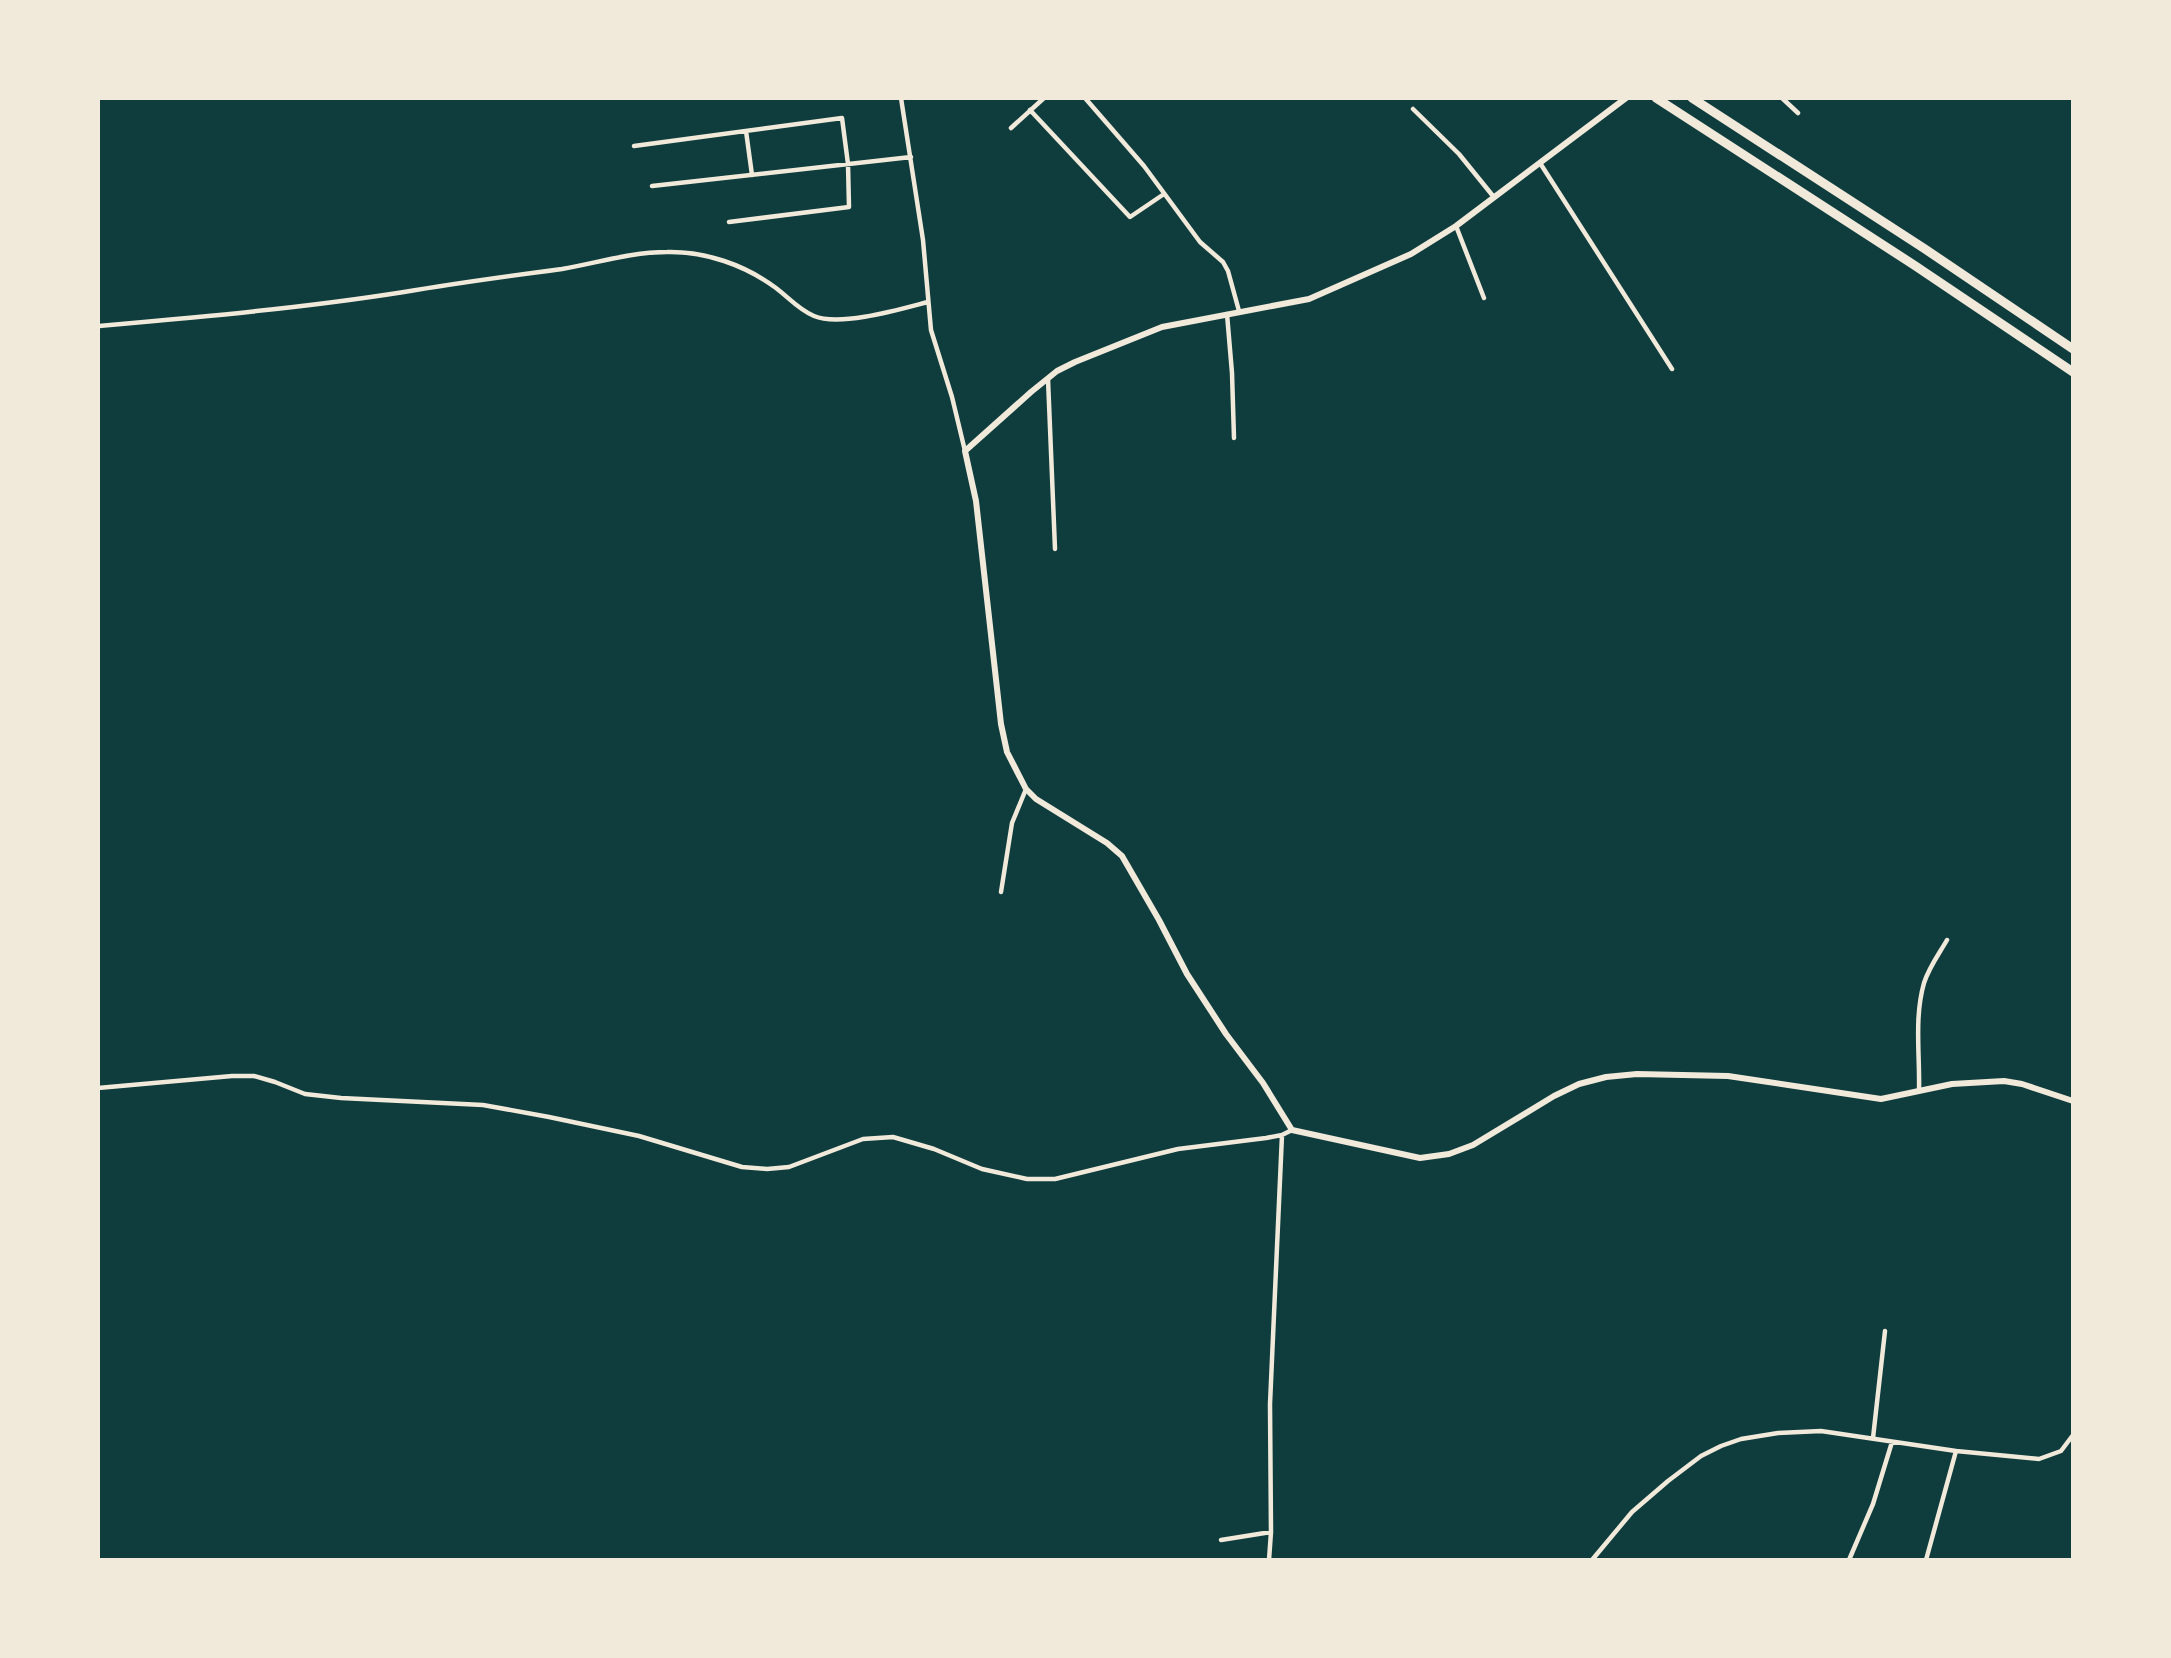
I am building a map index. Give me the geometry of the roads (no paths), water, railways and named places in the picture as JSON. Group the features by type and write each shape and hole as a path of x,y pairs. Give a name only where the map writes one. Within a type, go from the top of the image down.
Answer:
{"highway":[{"path":"1657,98 2073,372"},
{"path":"1692,98 2073,349"}],"street":[{"path":"901,98 923,240 931,330 952,397 977,512 1000,724 1007,752 1026,789 1036,799 1107,843 1122,856 1187,974 1226,1034 1263,1083 1292,1130"},
{"path":"1011,128 1044,98"},
{"path":"1085,98 1144,166 1200,242 1223,262 1239,311"},
{"path":"965,452 1048,378 1075,362 1154,329 1273,306 1328,292 1411,254 1456,226 1626,98"},
{"path":"1783,98 1798,113"},
{"path":"1413,109 1459,154 1493,197"},
{"path":"1030,110 1130,217 1164,194"},
{"path":"634,146 842,118 850,203 846,208 729,222"},
{"path":"746,131 752,175"},
{"path":"652,186 911,156"},
{"path":"1540,163 1672,369"},
{"path":"1456,226 1484,298"},
{"path":"98,326 306,307 636,254 669,252 690,253 747,269 815,317 860,317 928,304"},
{"path":"1227,313 1234,438"},
{"path":"1048,378 1055,549"},
{"path":"1000,892 1012,822 1026,789"},
{"path":"1919,1091 1918,1026 1921,997 1931,967 1947,940"},
{"path":"98,1088 254,1076 305,1094 483,1105 639,1136 742,1167 767,1169 789,1167 863,1139 893,1137 934,1149 982,1169 1027,1179 1055,1180 1178,1150 1282,1135 1292,1130 1420,1158 1450,1154 1473,1144 1554,1096 1579,1084 1606,1077 1662,1073 1728,1076 1872,1099 1976,1081 2004,1081 2022,1084 2073,1101"},
{"path":"1269,1560 1270,1404 1282,1135"},
{"path":"1873,1438 1885,1331"},
{"path":"1592,1560 1632,1512 1701,1456 1741,1439 1821,1431 1956,1451 2039,1459 2061,1451 2073,1435"},
{"path":"1849,1560 1873,1504 1892,1442"},
{"path":"1926,1560 1956,1451"},
{"path":"1221,1539 1271,1532"}]}
